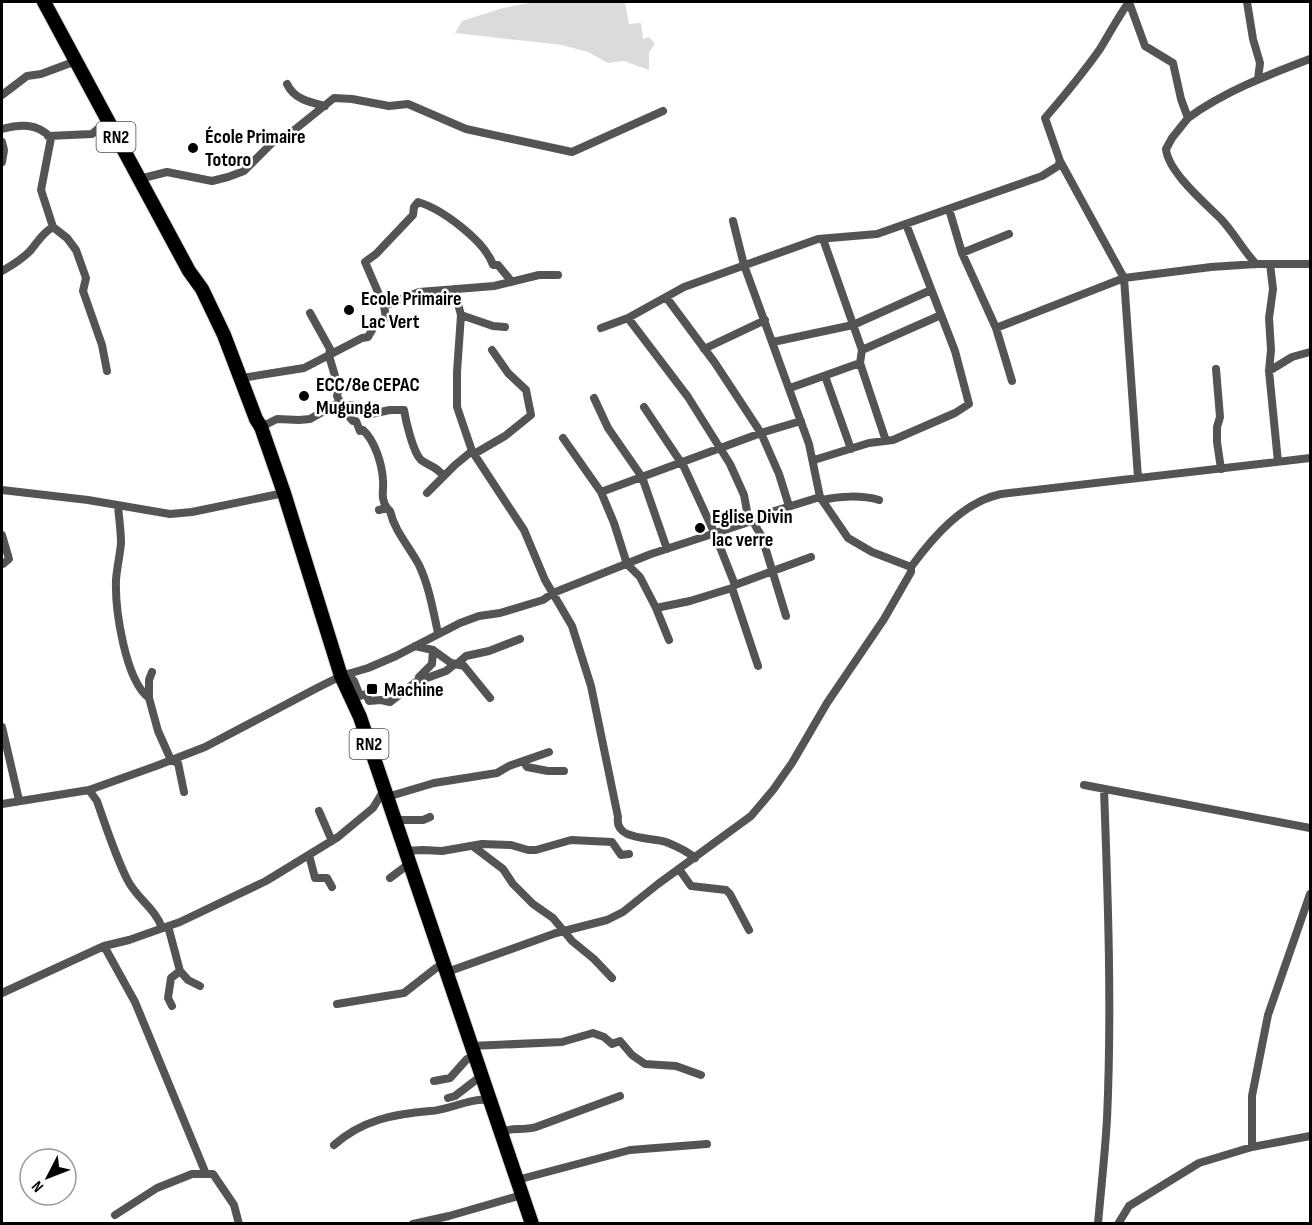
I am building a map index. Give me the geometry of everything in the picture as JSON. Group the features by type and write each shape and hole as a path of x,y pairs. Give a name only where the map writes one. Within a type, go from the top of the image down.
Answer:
{"highway":[{"name":"RN2","path":"44,2 189,272 202,288 225,335 284,493 532,1224"}],"street":[{"path":"1129,2 1145,46 1173,63 1188,118"},
{"path":"1129,2 1097,52 1045,118 1060,161 1124,278 1138,478"},
{"path":"1247,2 1253,39 1260,63 1258,79"},
{"path":"1256,264 1220,218 1196,196 1170,161 1166,149 1188,118 1209,103 1258,79 1311,59"},
{"path":"2,95 27,76 41,74 76,61"},
{"path":"287,84 290,90 303,100 325,106"},
{"path":"139,179 167,172 212,181 244,171 274,141 293,131 334,98 389,106 408,104 466,129 572,152 663,111"},
{"path":"48,136 92,134 107,121"},
{"path":"2,129 33,125 51,138 41,190 53,226 67,238 76,250 86,278 82,291 102,345 108,372"},
{"path":"2,142 4,150 2,162"},
{"path":"601,328 628,318 684,287 744,265 823,239 877,234 1042,176 1058,166 1060,161"},
{"path":"242,378 304,368 368,337 375,325 386,318 384,306 365,262 376,254 413,215 418,202 437,209 460,227 487,254 493,265 498,265 512,282"},
{"path":"949,209 962,253 996,328 1012,381"},
{"path":"733,221 744,265 814,460 821,498 848,538 872,552 911,567"},
{"path":"814,460 893,440 955,413 969,404 955,351 906,224"},
{"path":"2,271 30,251 43,233 53,226"},
{"path":"962,253 1009,234"},
{"path":"823,239 862,350 860,363 886,441"},
{"path":"1270,264 1273,289 1269,318 1271,351 1269,371 1278,462"},
{"path":"996,328 1124,278 1211,267 1311,264"},
{"path":"384,306 419,291 494,286 539,275 558,275"},
{"path":"454,289 460,315 457,407 473,452 524,530 545,580 572,626 591,686 619,828 626,835 664,842 688,852 695,858"},
{"path":"773,342 853,325 931,290"},
{"path":"666,297 761,433 779,474 789,506"},
{"path":"310,313 330,349 329,356 341,404 353,421 357,421 360,431 363,430 371,438 381,467 383,509 390,511 393,524 422,572 438,633"},
{"path":"460,315 493,327 505,327"},
{"path":"862,350 941,315"},
{"path":"628,318 688,397 720,449 744,495 751,521 762,537 786,616"},
{"path":"704,349 765,320"},
{"path":"427,493 443,476 473,452 505,436 531,415 526,390 508,373 492,350"},
{"path":"1269,371 1292,357 1311,352"},
{"path":"790,388 860,363"},
{"path":"1216,369 1220,417 1217,442 1221,469"},
{"path":"825,375 851,449"},
{"path":"594,398 608,428 642,477 667,549"},
{"path":"261,428 277,419 310,419 341,404 352,405 366,415 390,410 404,410 417,454 422,460 441,471 443,476"},
{"path":"644,407 682,462 714,532 734,587 758,666"},
{"path":"601,492 761,433 801,421"},
{"path":"563,438 601,492 627,564 640,577 669,640"},
{"path":"337,1004 404,993 436,968 446,968 607,920 623,912 751,816 773,790 884,619 911,567 932,539 965,512 991,496 1311,458"},
{"path":"2,490 170,514 192,512 284,493"},
{"path":"2,804 89,790 171,760 205,747 344,675 396,656 438,633 479,616 500,613 543,600 554,593 627,564 768,513 836,496 850,498 866,496 879,500"},
{"path":"118,506 121,543 116,582 117,605 129,664 142,692 149,698"},
{"path":"2,535 9,559 3,564"},
{"path":"656,608 690,601 734,587 811,557"},
{"path":"417,681 446,671 466,656 489,651 520,639"},
{"path":"415,646 433,650 452,663 469,670 490,698"},
{"path":"344,675 354,681 360,696 366,694 369,701 390,702 417,681 432,664 433,650"},
{"path":"152,672 149,680 149,698 158,731 171,760 178,763 180,768 184,792"},
{"path":"2,727 19,800"},
{"path":"2,993 104,946 165,927 266,881 332,841 373,808 386,794 497,773 509,766 549,752"},
{"path":"524,762 527,767 564,771"},
{"path":"1084,785 1311,828"},
{"path":"1098,1224 1107,1118 1110,934 1104,789"},
{"path":"89,790 97,801 127,879 165,927 180,971 188,980 200,986"},
{"path":"319,811 332,841"},
{"path":"395,820 423,820 430,817"},
{"path":"390,878 407,857 423,850 442,852 482,844 536,850 571,840 592,840 612,842 621,855 629,854"},
{"path":"474,847 503,869 513,884 533,904 553,918 612,978"},
{"path":"309,855 315,878 327,878 332,887"},
{"path":"679,869 691,886 726,890 749,930"},
{"path":"1252,1147 1252,1096 1268,1015 1311,894"},
{"path":"104,946 135,1002 206,1174"},
{"path":"172,1006 168,998 171,978 180,971"},
{"path":"434,1081 450,1078 473,1052 562,1042 593,1033 604,1037 612,1044 620,1041 632,1055 645,1064 676,1066 701,1076"},
{"path":"448,1098 455,1096 481,1076"},
{"path":"500,1132 510,1128 522,1131 536,1127 620,1096"},
{"path":"334,1145 348,1132 389,1116 430,1112 477,1099 489,1100"},
{"path":"1118,1224 1129,1206 1199,1163 1252,1147 1311,1136"},
{"path":"517,1180 630,1150 707,1144"},
{"path":"115,1215 157,1188 192,1174 213,1174 234,1205 239,1224"},
{"path":"413,1224 449,1216 522,1194"}],"shaded area":[{"path":"535,2 625,2 629,24 641,23 643,39 649,37 655,43 649,53 649,70 624,61 608,63 588,52 562,45 455,33 462,21 503,8"}],"place":[{"name":"École Primaire Totoro","path":"193,148"},
{"name":"Ecole Primaire Lac Vert","path":"349,310"},
{"name":"ECC/8e CEPAC Mugunga","path":"304,396"},
{"name":"Eglise Divin lac verre","path":"700,528"},
{"name":"Machine","path":"372,689"}]}
